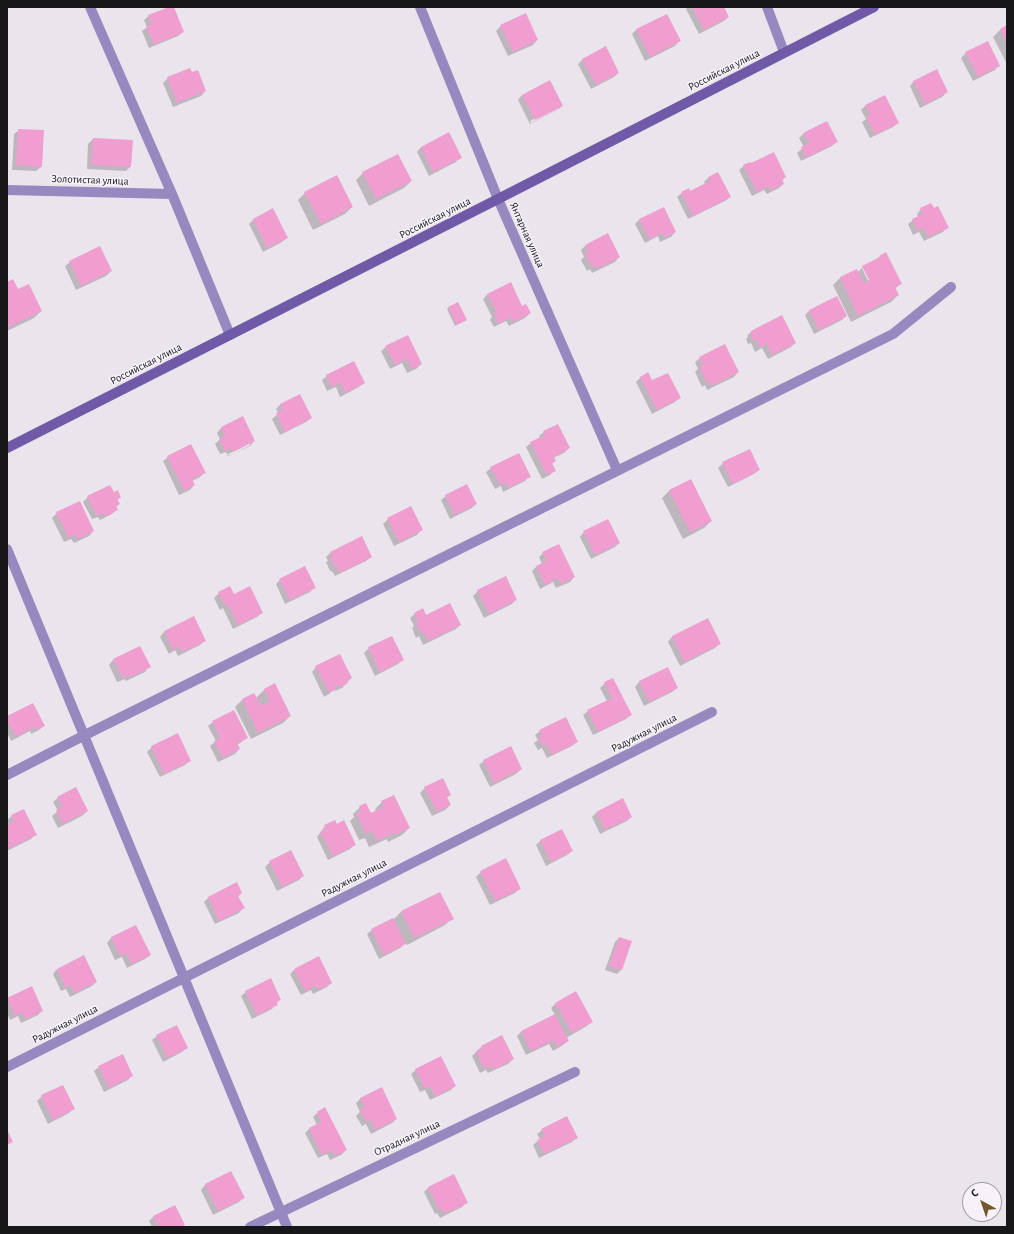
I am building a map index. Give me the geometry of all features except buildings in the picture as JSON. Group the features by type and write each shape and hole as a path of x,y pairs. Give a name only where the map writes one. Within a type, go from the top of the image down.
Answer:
{"main road":[{"name":"Российская улица","path":"7,448 874,7"}],"street":[{"path":"90,7 172,194 230,335"},
{"name":"Янтарная улица","path":"420,7 498,199 617,470"},
{"path":"767,7 784,52"},
{"name":"Золотистая улица","path":"7,190 172,194"},
{"path":"7,775 617,470 893,334 951,287"},
{"path":"7,549 287,1227"},
{"name":"Радужная улица","path":"7,1067 712,712"},
{"name":"Отрадная улица","path":"250,1227 575,1072"}]}
